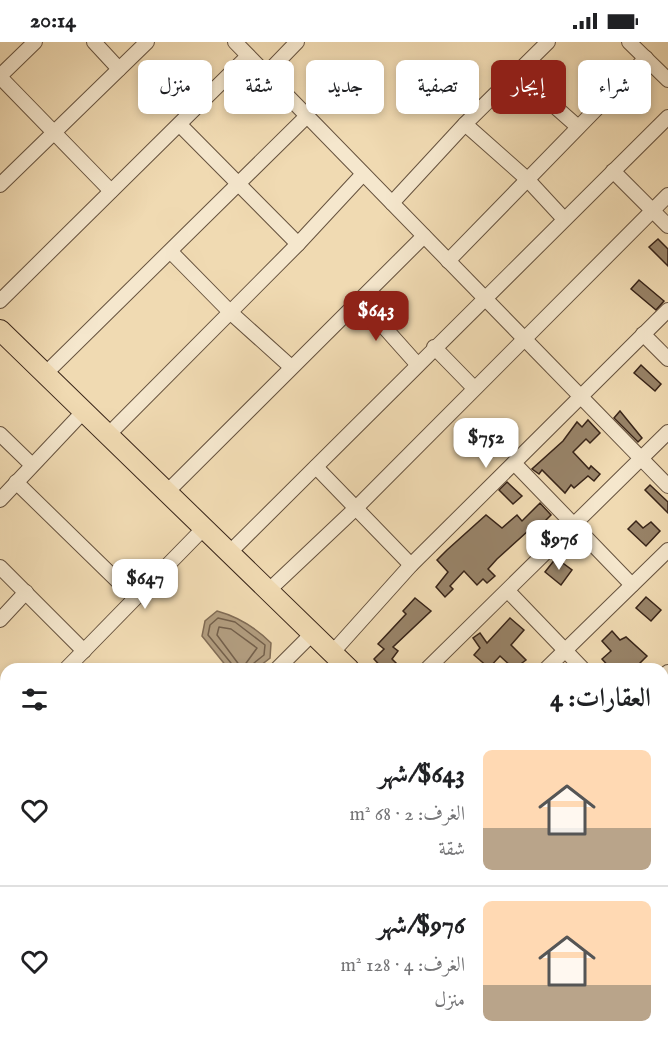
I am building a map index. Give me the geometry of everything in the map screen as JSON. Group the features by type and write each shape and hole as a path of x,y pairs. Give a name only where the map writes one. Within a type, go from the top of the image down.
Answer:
{"highway":[{"path":"0,330 343,663"}],"street":[{"path":"35,42 0,77 111,191"},
{"path":"94,42 119,69"},
{"path":"0,185 147,42"},
{"path":"235,42 252,60"},
{"path":"280,60 297,42"},
{"path":"530,60 548,42"},
{"path":"630,42 668,80"},
{"path":"0,300 248,56"},
{"path":"448,261 646,58"},
{"path":"392,203 491,98"},
{"path":"294,103 668,486"},
{"path":"563,114 578,127"},
{"path":"45,374 307,116"},
{"path":"229,553 668,117"},
{"path":"465,124 527,179 564,219"},
{"path":"180,125 298,244"},
{"path":"613,171 668,226"},
{"path":"108,435 298,244 363,174"},
{"path":"268,591 356,508 668,195"},
{"path":"166,493 290,366 424,236"},
{"path":"171,252 230,312 290,366"},
{"path":"359,299 417,364"},
{"path":"332,653 411,566 668,310"},
{"path":"643,334 668,359"},
{"path":"434,347 474,388"},
{"path":"0,500 83,412"},
{"path":"433,663 668,432"},
{"path":"0,434 32,465"},
{"path":"514,464 632,585"},
{"path":"316,467 411,566"},
{"path":"16,482 135,598"},
{"path":"72,663 203,529"},
{"path":"553,663 668,549"},
{"path":"0,567 84,651"},
{"path":"508,591 578,663"},
{"path":"0,620 26,592"},
{"path":"283,663 312,634"}],"water":[{"path":"217,611 253,627 271,643 270,658 264,663 224,663 202,636 205,621"}],"building":[{"path":"658,239 668,249 668,266 649,247"},
{"path":"639,280 664,301 656,310 631,289"},
{"path":"641,365 661,384 655,391 634,373"},
{"path":"620,411 642,438 638,442 614,418"},
{"path":"588,420 600,433 590,443 586,439 573,452 589,469 591,466 600,474 594,481 588,476 574,488 571,485 565,493 542,470 539,474 532,469 563,441 577,422 582,427"},
{"path":"507,482 522,496 513,504 499,490"},
{"path":"650,485 668,502 668,513 645,490"},
{"path":"540,503 551,515 541,525 538,522 497,559 488,569 495,576 487,583 483,579 477,585 464,571 450,586 453,589 445,597 436,587 448,572 437,560 486,515 502,528 517,515 522,521"},
{"path":"636,521 643,528 651,522 660,531 646,546 628,529"},
{"path":"556,558 572,570 561,585 545,572"},
{"path":"646,597 661,610 651,621 636,608"},
{"path":"415,598 431,611 393,647 398,651 392,659 396,663 378,663 374,659 384,649 378,644 406,614 403,611"},
{"path":"510,618 524,630 511,645 526,660 522,663 508,663 500,656 494,663 483,663 474,655 480,648 473,638 480,633 487,643"},
{"path":"612,631 620,640 626,637 647,656 640,663 606,663 602,659 611,651 602,641"}]}
